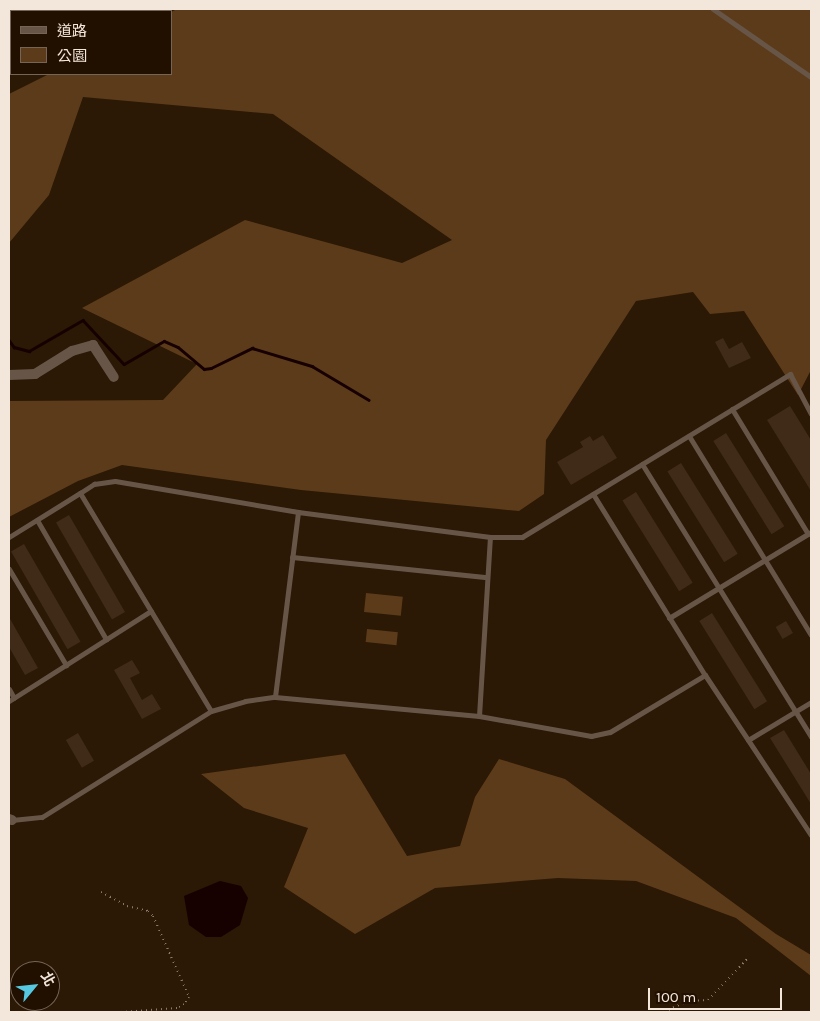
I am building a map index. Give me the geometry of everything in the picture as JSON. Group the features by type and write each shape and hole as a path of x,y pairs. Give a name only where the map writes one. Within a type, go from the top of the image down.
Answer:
{"street":[{"path":"9,375 35,374 72,351 93,345 114,377"}],"lane":[{"path":"713,9 811,77"},
{"path":"9,537 94,484 115,481 298,512 490,536 522,537 790,374 811,414"},
{"path":"669,618 810,533 732,409"},
{"path":"689,436 811,635"},
{"path":"642,464 811,737"},
{"path":"80,493 211,711"},
{"path":"593,494 704,675 811,835"},
{"path":"274,697 298,512"},
{"path":"37,520 106,639"},
{"path":"479,716 490,536"},
{"path":"292,558 487,577"},
{"path":"9,569 66,665"},
{"path":"9,689 11,700 151,611"},
{"path":"10,820 42,817 211,711 245,700 274,697 479,716 591,736 610,732 704,675"},
{"path":"748,740 811,702"}],"path":[{"path":"101,892 127,906 148,911 153,916 189,997 184,1004 177,1008 121,1012"},
{"path":"664,1012 688,1001 708,1000 747,959"}],"green space":[{"path":"177,9 811,9 811,370 798,395 744,311 710,314 693,292 636,301 546,440 544,494 519,511 301,490 122,465 78,481 9,517 9,401 163,400 197,364 82,308 245,220 402,263 452,240 273,114 83,97 49,195 9,243 9,94 47,75 172,75 172,12"},
{"path":"366,593 403,597 401,616 364,612"},
{"path":"367,629 398,632 396,645 366,642"},
{"path":"345,754 407,856 460,846 475,797 499,759 565,779 776,934 811,955 811,976 736,918 636,881 558,878 435,888 355,934 284,887 308,828 244,808 201,774"}],"shaded area":[{"path":"220,881 241,886 248,898 240,925 221,937 206,937 189,925 184,896"}],"building":[{"path":"723,338 729,349 742,342 751,358 729,368 715,342"},
{"path":"790,406 811,440 811,491 767,420"},
{"path":"726,433 784,526 772,534 713,441"},
{"path":"603,435 617,458 571,485 557,462 583,447 580,442 590,436 593,441"},
{"path":"681,463 738,554 724,562 667,471"},
{"path":"636,492 693,583 679,591 622,500"},
{"path":"69,515 125,612 112,619 56,522"},
{"path":"24,544 80,642 68,649 11,552"},
{"path":"712,613 767,701 754,709 699,621"},
{"path":"9,617 38,668 25,675 9,647"},
{"path":"786,621 793,633 783,639 776,627"},
{"path":"132,660 140,673 130,678 142,700 152,694 161,709 142,719 114,670"},
{"path":"784,730 811,774 811,804 770,738"},
{"path":"78,733 94,761 82,768 66,740"}],"waterway":[{"path":"9,340 14,347 29,351 83,320 124,364 164,341 178,347 204,369 211,368 252,348 312,366 369,400"}]}
